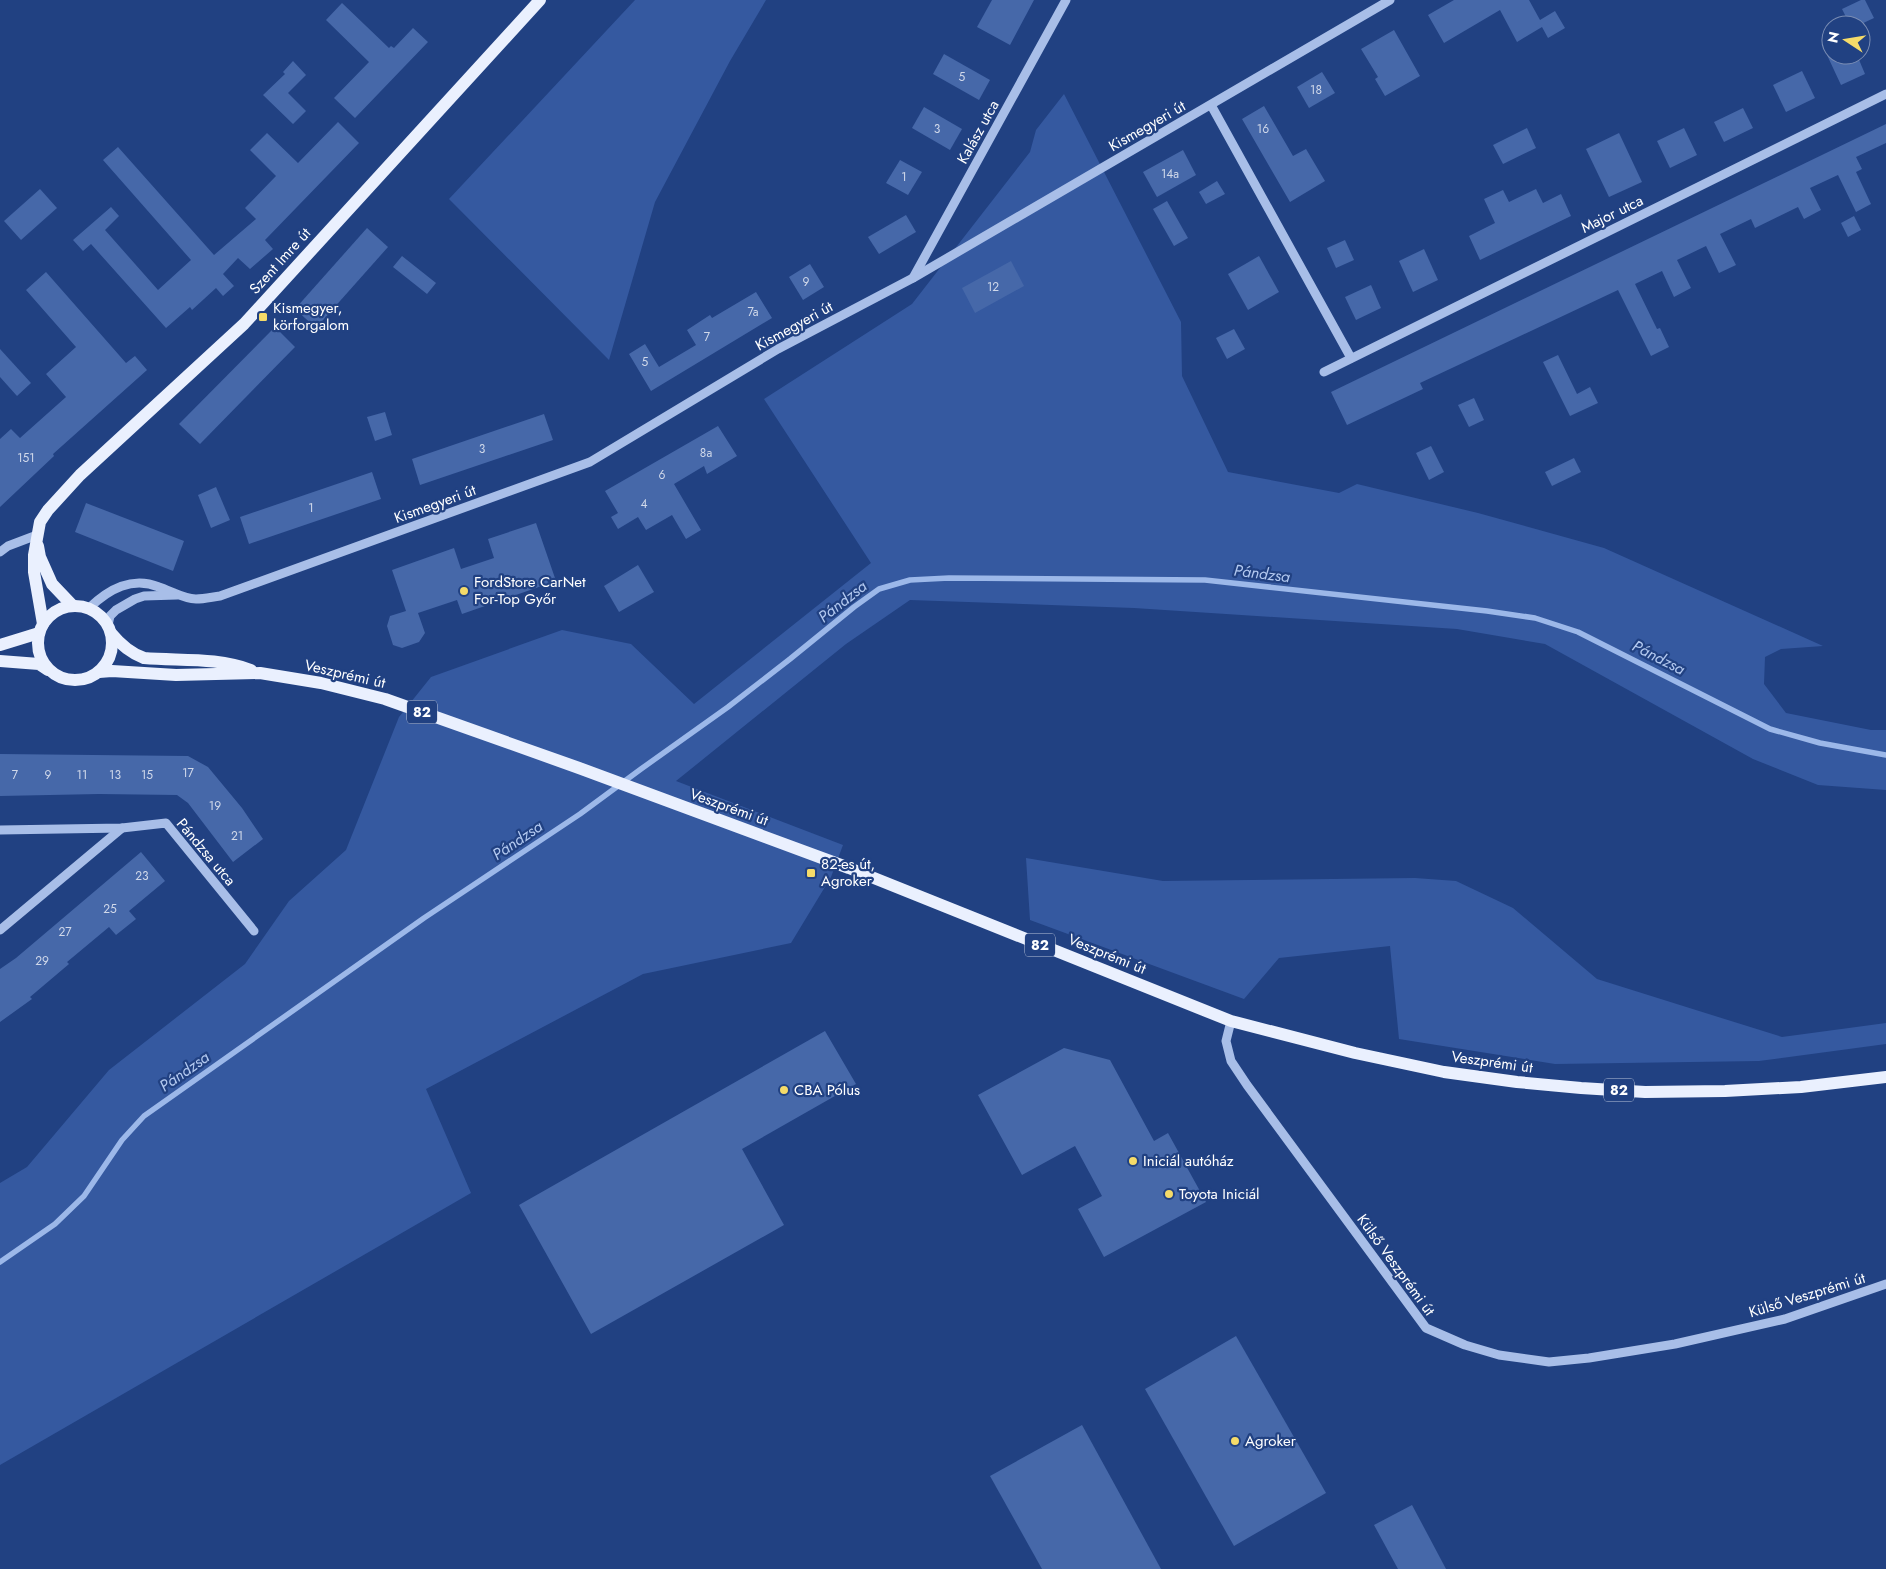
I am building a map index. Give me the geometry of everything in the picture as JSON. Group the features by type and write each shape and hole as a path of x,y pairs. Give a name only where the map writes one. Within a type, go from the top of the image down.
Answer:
{"main road":[{"name":"Szent Imre út","path":"41,628 34,572 34,554 40,522 60,496 244,324 540,0"},
{"path":"37,535 40,558 52,584 72,605"},
{"path":"50,671 38,651 41,628 50,614 60,608 72,605 89,608"},
{"name":"82","path":"89,608 100,614 110,629"},
{"path":"0,644 41,628"},
{"path":"99,672 111,654 113,644 110,629"},
{"name":"Veszprémi út","path":"110,629 119,644 135,655 144,658 217,661 236,664 260,674"},
{"name":"82","path":"0,661 39,664 58,677 74,681 87,679 99,672"},
{"name":"Veszprémi út","path":"99,672 112,671 176,675 260,674 321,683 385,699 579,768 849,868 1231,1021 1355,1053 1444,1072 1517,1082 1645,1092 1726,1091 1801,1087 1886,1077"}],"street":[{"name":"Kalász utca","path":"913,278 1066,0"},
{"name":"Kismegyeri út","path":"89,608 97,600 126,584 157,586 196,599 220,596 590,462 778,349 913,278 1390,0"},
{"name":"Major utca","path":"1324,372 1886,94"},
{"path":"1210,105 1351,358"},
{"path":"0,552 8,546 37,535"},
{"name":"Kismegyeri út","path":"110,629 110,616 116,610 135,599 144,596 180,595"},
{"name":"Pándzsa utca","path":"0,830 122,828 166,823 254,931"},
{"path":"0,930 122,828"},
{"name":"Külső Veszprémi út","path":"1231,1021 1226,1041 1232,1061 1252,1093 1426,1328 1464,1345 1500,1354 1549,1362 1588,1358 1675,1344 1785,1319 1886,1284"}],"shaded area":[{"path":"635,0 766,0 730,61 655,202 609,360 449,199"},
{"path":"1064,94 1181,322 1182,376 1228,472 1339,493 1357,484 1478,513 1604,548 1823,646 1781,649 1765,657 1764,684 1786,713 1871,730 1886,730 1886,790 1818,785 1753,759 1545,644 1457,629 1134,608 910,600 846,644 676,781 843,845 831,877 791,943 643,974 426,1089 471,1193 0,1465 0,1183 27,1167 109,1070 245,964 289,901 346,850 399,717 431,677 562,630 631,644 694,704 871,563 764,399 912,304 1030,152 1036,130"},
{"path":"1026,858 1163,881 1415,878 1456,881 1513,908 1597,979 1782,1037 1886,1023 1886,1044 1759,1061 1555,1064 1399,1039 1390,946 1279,958 1244,999 1030,920"}],"building":[{"path":"992,0 1034,0 1010,45 977,27"},
{"path":"1454,0 1529,0 1540,20 1555,11 1565,28 1548,38 1542,27 1517,42 1500,10 1444,43 1428,15"},
{"path":"1865,0 1874,18 1871,19 1871,15 1845,15 1842,9"},
{"path":"342,3 389,48 391,46 394,48 413,28 428,42 355,118 334,98 369,62 326,20"},
{"path":"1394,30 1420,76 1385,96 1375,79 1378,77 1361,49"},
{"path":"944,54 990,80 979,100 933,74"},
{"path":"293,61 306,75 288,93 306,111 293,124 263,95 285,74 283,72"},
{"path":"1832,65 1861,65 1865,74 1841,85"},
{"path":"1802,71 1815,98 1786,112 1773,85"},
{"path":"1322,72 1335,93 1309,108 1297,87"},
{"path":"1264,106 1293,156 1306,149 1325,181 1290,202 1242,119"},
{"path":"924,107 962,129 950,150 912,128"},
{"path":"1743,108 1753,128 1724,142 1714,122"},
{"path":"338,122 359,143 265,240 273,249 250,269 238,258 223,274 234,286 223,296 216,288 192,310 190,307 166,328 91,244 83,251 73,240 111,207 119,216 105,230 158,290 191,260 103,160 118,147 214,255 256,219 245,208 276,176 250,150 267,133 298,163"},
{"path":"1886,124 1886,143 1856,157 1862,169 1856,172 1871,204 1856,212 1838,175 1810,188 1821,210 1804,219 1798,207 1755,228 1751,219 1720,234 1736,265 1719,273 1706,246 1677,260 1691,288 1674,297 1662,271 1635,284 1657,329 1660,328 1669,347 1651,356 1618,290 1420,383 1423,389 1347,425 1331,392"},
{"path":"1527,128 1536,148 1503,164 1493,145"},
{"path":"1684,128 1697,155 1670,168 1657,141"},
{"path":"1619,133 1642,182 1609,197 1586,149"},
{"path":"1183,150 1196,175 1157,197 1143,172"},
{"path":"900,160 922,172 908,195 886,183"},
{"path":"1217,181 1225,194 1206,204 1199,192"},
{"path":"40,189 57,208 21,240 4,221"},
{"path":"1536,189 1543,203 1561,194 1571,216 1480,260 1469,236 1495,223 1484,199 1503,190 1509,202"},
{"path":"1167,201 1188,238 1174,246 1153,209"},
{"path":"906,215 916,232 879,254 868,237"},
{"path":"1854,216 1861,230 1848,237 1841,223"},
{"path":"367,228 388,247 316,328 295,309"},
{"path":"1345,240 1354,260 1336,268 1327,248"},
{"path":"1424,249 1438,280 1413,292 1399,261"},
{"path":"402,256 436,283 427,294 393,267"},
{"path":"1259,256 1279,292 1248,310 1228,274"},
{"path":"1011,261 1024,286 975,313 962,288"},
{"path":"810,264 824,287 803,300 789,277"},
{"path":"46,272 126,363 135,356 147,370 53,454 54,456 0,507 0,439 11,429 20,438 66,397 46,374 76,347 26,290"},
{"path":"1371,285 1381,308 1356,320 1345,297"},
{"path":"756,292 772,318 651,391 629,354 645,344 659,367 696,345 687,330 710,315 712,318"},
{"path":"1234,329 1245,349 1227,359 1216,338"},
{"path":"272,330 278,330 295,347 200,444 179,424"},
{"path":"0,349 31,383 17,396 0,377"},
{"path":"1558,355 1577,394 1590,387 1598,403 1570,416 1543,362"},
{"path":"1474,398 1484,420 1469,427 1458,405"},
{"path":"385,412 392,435 375,441 367,417"},
{"path":"544,414 553,440 420,485 412,459"},
{"path":"718,426 737,456 707,474 704,466 674,484 701,530 686,539 672,515 646,530 638,517 618,529 611,517 618,513 605,491"},
{"path":"1431,446 1444,472 1429,480 1416,453"},
{"path":"1574,458 1581,472 1552,486 1545,472"},
{"path":"372,472 381,499 249,544 240,517"},
{"path":"216,487 230,520 211,528 198,495"},
{"path":"86,503 184,541 173,571 75,532"},
{"name":"FordStore CarNet For-Top Győr","path":"536,523 556,581 462,614 457,600 418,613 425,633 419,642 402,648 393,645 387,626 390,616 406,611 392,570 454,548 461,569 494,558 488,539"},
{"path":"638,565 654,592 619,612 604,586"},
{"path":"0,754 188,756 208,767 242,808 263,839 233,862 188,803 177,795 0,796"},
{"path":"141,852 165,881 129,911 136,919 116,935 109,927 67,962 69,964 30,997 32,999 0,1022 0,969 16,958"},
{"path":"825,1031 856,1084 742,1149 784,1225 591,1334 519,1205"},
{"name":"Iniciál autóház","path":"1064,1048 1110,1060 1154,1141 1168,1133 1206,1202 1104,1257 1078,1209 1102,1196 1075,1146 1022,1175 978,1095"},
{"name":"Agroker","path":"1236,1336 1326,1493 1234,1546 1145,1389"},
{"path":"1082,1425 1161,1569 1042,1569 990,1476"},
{"path":"1412,1505 1446,1569 1398,1569 1374,1525"}],"waterway":[{"name":"Pándzsa","path":"0,1262 55,1224 84,1196 122,1140 144,1116 424,918 580,814 728,707 879,589 910,580 949,578 1205,580 1535,618 1578,632 1770,729 1820,743 1886,755"}],"place":[{"name":"Kismegyer, körforgalom","path":"263,317"},
{"name":"FordStore CarNet For-Top Győr","path":"464,591"},
{"name":"82-es út, Agroker","path":"811,873"},
{"name":"CBA Pólus","path":"784,1090"},
{"name":"Iniciál autóház","path":"1133,1161"},
{"name":"Toyota Iniciál","path":"1169,1194"},
{"name":"Agroker","path":"1235,1441"}]}
